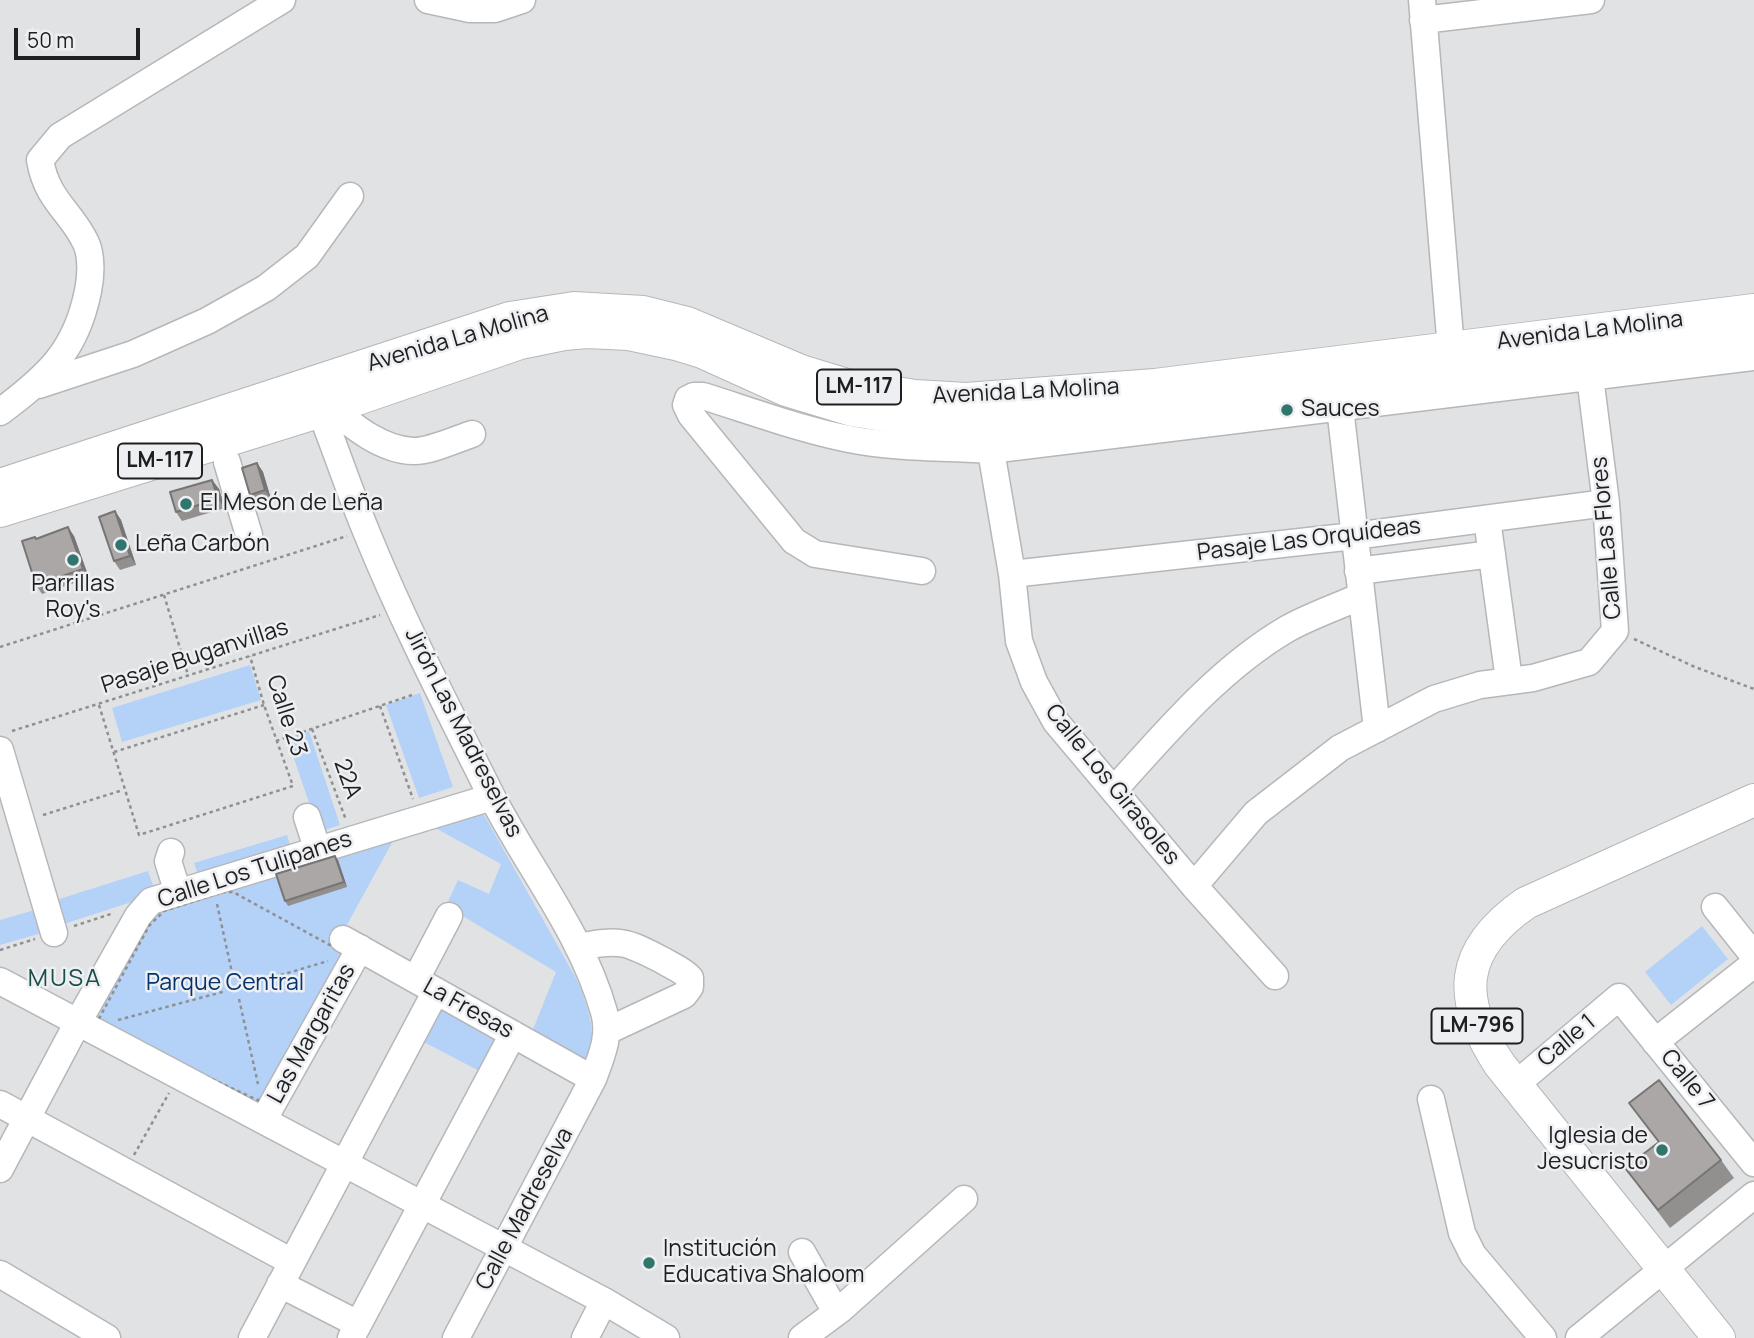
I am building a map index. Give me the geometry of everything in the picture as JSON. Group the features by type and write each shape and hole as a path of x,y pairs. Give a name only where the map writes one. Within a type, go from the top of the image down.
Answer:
{"main road":[{"name":"Avenida La Molina","path":"0,510 320,401 510,318 554,310 598,307 643,312 687,323 800,370 847,385 928,397 966,399 990,423 1338,398 1590,367 1754,337"},
{"name":"Avenida La Molina","path":"990,423 1155,385 1754,310"},
{"name":"Avenida La Molina","path":"0,533 284,443 320,401"},
{"name":"Avenida La Molina","path":"0,485 320,401"},
{"name":"LM-796","path":"1719,1338 1515,1084 1484,1040 1471,1006 1473,969 1488,937 1510,914 1534,898 1754,800"}],"street":[{"path":"0,412 34,387 54,366 70,343 82,319 90,278 87,245 43,178 40,160 60,136 282,0"},
{"path":"428,0 470,9 495,9 522,0"},
{"path":"1451,349 1422,10 1591,0"},
{"path":"34,387 133,354 207,321 266,288 306,256 349,196"},
{"path":"1590,367 1754,357"},
{"name":"Calle Las Flores","path":"1194,886 1256,813 1340,748 1434,699 1480,685 1533,678 1589,662 1615,631 1606,503 1590,367"},
{"path":"922,571 815,554 794,541 691,415 686,405 688,400 703,396 808,429 848,439 885,444 990,423"},
{"path":"1338,398 1377,729"},
{"path":"320,401 360,432 400,449 416,452 472,434"},
{"name":"Jirón Las Madreselvas","path":"320,401 366,531 399,608 492,797 578,947 605,1014 605,1048 593,1079"},
{"name":"Calle Los Girasoles","path":"990,423 1012,574 1018,641 1034,682 1056,722 1194,886 1275,976"},
{"path":"227,462 249,535"},
{"name":"Pasaje Las Orquídeas","path":"1012,574 1354,536 1606,503"},
{"path":"1487,519 1509,680"},
{"path":"1114,790 1223,676 1287,629 1360,584 1492,554"},
{"path":"6,741 22,822 54,933"},
{"name":"Calle Los Tulipanes","path":"0,1169 27,1118 86,1024 138,916 151,901 492,797"},
{"path":"307,817 318,851"},
{"path":"171,852 169,861 177,893"},
{"path":"1715,907 1754,956"},
{"path":"252,1338 344,1164 426,985 449,916"},
{"path":"578,947 608,941 634,945 683,971 690,978 691,983 684,995 607,1031"},
{"name":"La Fresas","path":"351,947 426,985 593,1079"},
{"name":"Las Margaritas","path":"263,1111 351,947"},
{"path":"1655,1042 1754,964"},
{"path":"0,981 179,1075 263,1111 344,1164 604,1301 666,1338"},
{"name":"Calle 1","path":"1515,1084 1619,997"},
{"name":"Calle 7","path":"1619,997 1754,1163"},
{"path":"0,1104 125,1171 286,1273 354,1331 513,1034"},
{"name":"Calle Madreselva","path":"456,1338 593,1079"},
{"path":"1432,1099 1462,1233 1473,1255 1543,1338"},
{"path":"1580,1338 1754,1195"},
{"path":"802,1338 836,1312 964,1199"},
{"path":"802,1252 836,1312"},
{"path":"0,1274 107,1338"},
{"path":"585,1338 604,1301"}],"path":[{"path":"0,647 366,531"},
{"path":"164,594 188,676"},
{"name":"Pasaje Buganvillas","path":"6,741 99,705 399,608"},
{"path":"1615,631 1695,667 1754,689"},
{"name":"Calle 23","path":"125,789 139,835 293,786 250,656"},
{"path":"276,741 436,686"},
{"path":"22,822 125,789 99,705"},
{"path":"114,752 264,705"},
{"path":"380,706 420,818"},
{"name":"22A","path":"312,729 353,840"},
{"path":"86,1024 149,926 164,911 215,894 233,892 351,947"},
{"path":"215,894 233,977"},
{"path":"263,1111 351,947"},
{"path":"247,985 351,947"},
{"path":"86,1024 226,991"},
{"path":"239,999 263,1111"},
{"path":"86,1024 263,1111"},
{"path":"125,1171 179,1075"}],"green space":[{"path":"250,665 261,700 122,742 112,708"},
{"path":"420,693 453,787 419,798 386,705"},
{"path":"309,731 340,825 319,832 287,738"},
{"path":"479,806 577,980 591,1024 592,1046 588,1071 530,1037 556,972 446,906 458,880 489,894 501,864 428,824"},
{"name":"Parque Central","path":"399,830 337,943 351,952 265,1108 82,1021 158,909"},
{"path":"287,835 291,849 198,875 194,863"},
{"path":"148,871 156,894 61,925 53,901"},
{"path":"38,909 45,932 0,945 0,920"},
{"path":"1702,926 1728,959 1671,1005 1645,972"},
{"path":"442,1000 508,1034 487,1075 420,1040"}],"building":[{"path":"257,463 265,490 250,495 242,468"},
{"path":"212,480 218,499 176,512 170,492"},
{"name":"Leña Carbón","path":"115,511 130,556 114,561 99,517"},
{"path":"68,527 83,569 36,585 22,541 35,537 36,539"},
{"path":"335,856 344,882 285,901 276,874"},
{"path":"1659,1080 1721,1160 1658,1210 1625,1168 1659,1142 1629,1103"}],"place":[{"name":"Sauces","path":"1287,410"},
{"name":"El Mesón de Leña","path":"186,504"},
{"name":"Leña Carbón","path":"121,545"},
{"name":"Parrillas Roy's","path":"73,560"},
{"name":"Iglesia de Jesucristo","path":"1662,1150"},
{"name":"Institución Educativa Shaloom","path":"649,1263"}],"district":[{"name":"MUSA","path":"65,979"}]}
